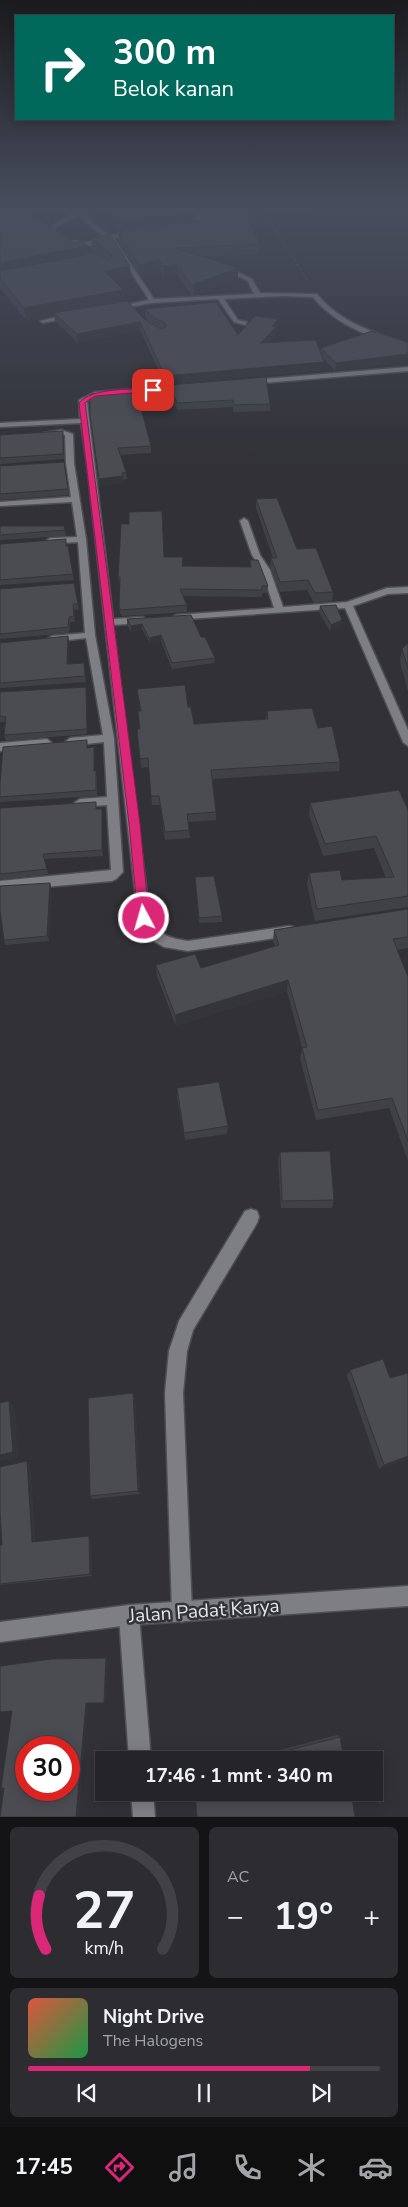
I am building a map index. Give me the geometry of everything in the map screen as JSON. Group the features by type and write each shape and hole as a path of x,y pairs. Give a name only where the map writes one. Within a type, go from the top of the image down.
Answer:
{"street":[{"path":"145,292 151,301"},
{"path":"111,309 151,301 258,295 315,295 327,309 362,330 408,346"},
{"path":"220,297 236,321 245,324"},
{"path":"130,306 139,314"},
{"path":"43,321 82,314"},
{"path":"245,382 408,369"},
{"path":"197,387 95,394 87,397 82,403 91,464 144,918 153,934 169,943 188,946 303,929"},
{"path":"0,425 58,424 84,420"},
{"path":"0,436 69,434 66,463 77,499 82,539 81,584 90,635 94,686 109,738 117,872 115,874 0,886"},
{"path":"0,504 77,499"},
{"path":"244,521 256,555 266,570 280,611"},
{"path":"36,542 82,539"},
{"path":"108,622 348,605 387,591 408,590"},
{"path":"348,605 408,742"},
{"path":"45,640 90,635"},
{"path":"0,747 109,738"},
{"path":"66,804 113,801"},
{"path":"182,1612 174,1393 178,1351 185,1327 251,1217"},
{"name":"Jalan Padat Karya","path":"0,1632 129,1615 408,1596"},
{"path":"129,1615 139,1751"},
{"path":"143,1801 144,1817"}],"building":[{"path":"11,292 113,292 24,308"},
{"path":"127,301 145,320 161,329 166,327 166,324 149,314 145,309 216,302 238,335 255,316 278,319 272,326 276,327 261,343 316,340 324,362 165,376 140,322 77,334 54,313"},
{"path":"372,331 408,343 408,354 336,363 321,348"},
{"path":"266,377 270,404 234,405 233,400 177,403 169,385"},
{"path":"137,393 151,446 118,448 126,472 122,473 123,476 99,479 90,415 90,395"},
{"path":"63,431 63,454 0,458 0,435"},
{"path":"64,462 68,489 0,494 0,466"},
{"path":"277,498 297,549 316,548 333,592 315,593 308,580 280,582 271,558 277,558 256,499"},
{"path":"162,511 164,557 183,557 182,566 251,567 250,560 258,560 268,586 262,586 262,590 180,589 187,605 121,610 119,607 120,577 118,577 121,524 129,524 129,512"},
{"path":"0,526 64,526 65,530 0,535"},
{"path":"66,539 73,574 0,580 0,544"},
{"path":"74,583 78,604 73,604 74,616 69,617 68,627 0,634 0,589"},
{"path":"336,605 342,620 331,625 320,606"},
{"path":"191,615 201,637 205,637 215,658 172,663 161,635 149,638 142,624 131,626 127,619"},
{"path":"68,636 67,664 84,663 85,676 0,683 0,643"},
{"path":"408,643 408,669 402,649"},
{"path":"185,685 188,707 191,707 194,724 268,719 267,711 312,708 318,728 332,726 340,762 211,770 216,812 187,814 189,830 165,832 159,796 151,796 148,758 140,759 137,729 140,729 138,711 141,711 137,689"},
{"path":"86,687 87,729 4,735 6,717 0,716 0,692"},
{"path":"87,740 87,748 94,747 96,790 0,797 3,747"},
{"path":"399,790 408,810 408,896 317,909 309,873 340,870 342,880 394,877 376,836 325,844 310,803"},
{"path":"96,802 96,809 102,809 102,850 43,854 47,869 0,874 0,808"},
{"path":"214,876 222,916 199,918 195,877"},
{"path":"50,883 47,936 4,940 0,910 0,886"},
{"path":"408,909 408,937 393,939 408,977 408,1141 392,1098 318,1110 302,1048 307,1047 288,980 175,1015 156,965 195,954 201,968 279,945 274,930"},
{"path":"219,1082 228,1126 184,1133 177,1088"},
{"path":"330,1151 334,1200 282,1201 280,1152"},
{"path":"383,1359 390,1378 408,1373 408,1456 384,1465 350,1370"},
{"path":"133,1393 138,1491 90,1496 88,1398"},
{"path":"9,1401 13,1452 0,1455 0,1403"},
{"path":"27,1461 32,1542 89,1536 90,1574 0,1584 0,1545 2,1545 0,1467"},
{"path":"106,1658 104,1703 86,1703 80,1771 80,1736 15,1736 15,1801 77,1801 76,1817 0,1817 4,1788 1,1788 12,1711 0,1712 0,1666 52,1659"},
{"path":"340,1737 342,1751 285,1751"},
{"path":"196,1801 352,1801 355,1817 197,1817"}],"route":[{"path":"144,918 91,464 82,403 87,397 95,394 153,390"}]}
